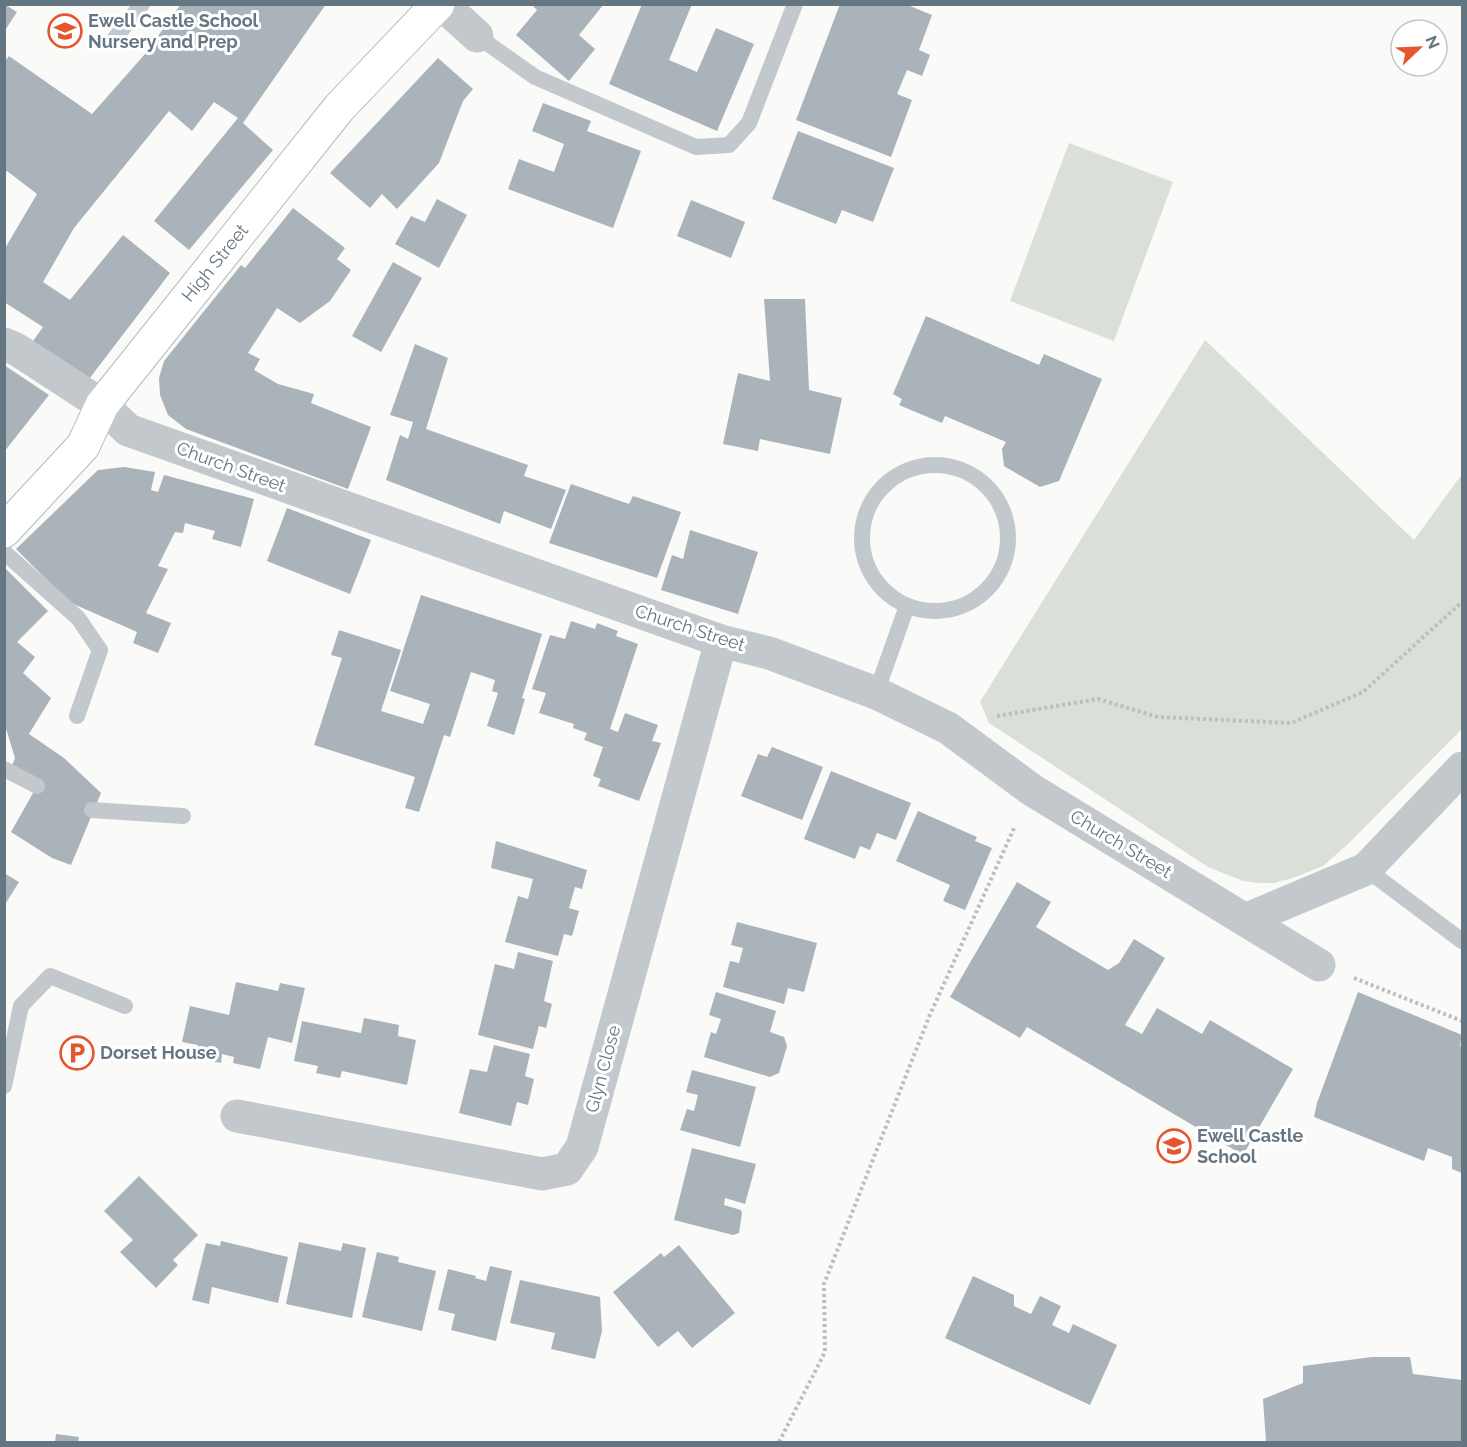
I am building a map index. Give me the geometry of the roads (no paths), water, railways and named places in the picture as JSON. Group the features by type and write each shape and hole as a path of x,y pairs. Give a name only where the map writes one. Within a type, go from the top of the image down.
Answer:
{"main road":[{"name":"High Street","path":"4,531 83,446 102,405 339,108 440,4"}],"street":[{"path":"440,4 477,36"},
{"name":"Church Street","path":"4,344 16,349 102,405 128,430 721,641 769,653 876,693 948,728 1032,790 1319,965"},
{"name":"Glyn Close","path":"237,1116 542,1174 567,1169 582,1147 721,641"},
{"path":"1245,920 1366,869 1462,768"}],"lane":[{"path":"112,42 142,4"},
{"path":"477,36 535,77 696,147 729,145 748,123 795,4"},
{"path":"934,464 962,469 987,485 1003,509 1009,537 1003,566 988,590 964,606 936,612 908,606 883,591 867,567 861,538 867,510 883,486 906,470 934,464"},
{"path":"4,552 78,618 100,650 76,716"},
{"path":"876,693 908,606"},
{"path":"4,769 37,786"},
{"path":"92,810 183,816"},
{"path":"1366,869 1462,940"},
{"path":"4,1086 21,1006 50,976 125,1006"}],"place":[{"name":"Ewell Castle School Nursery and Prep","path":"65,31"},
{"name":"Dorset House","path":"77,1053"},
{"name":"Ewell Castle School","path":"1174,1146"}]}
